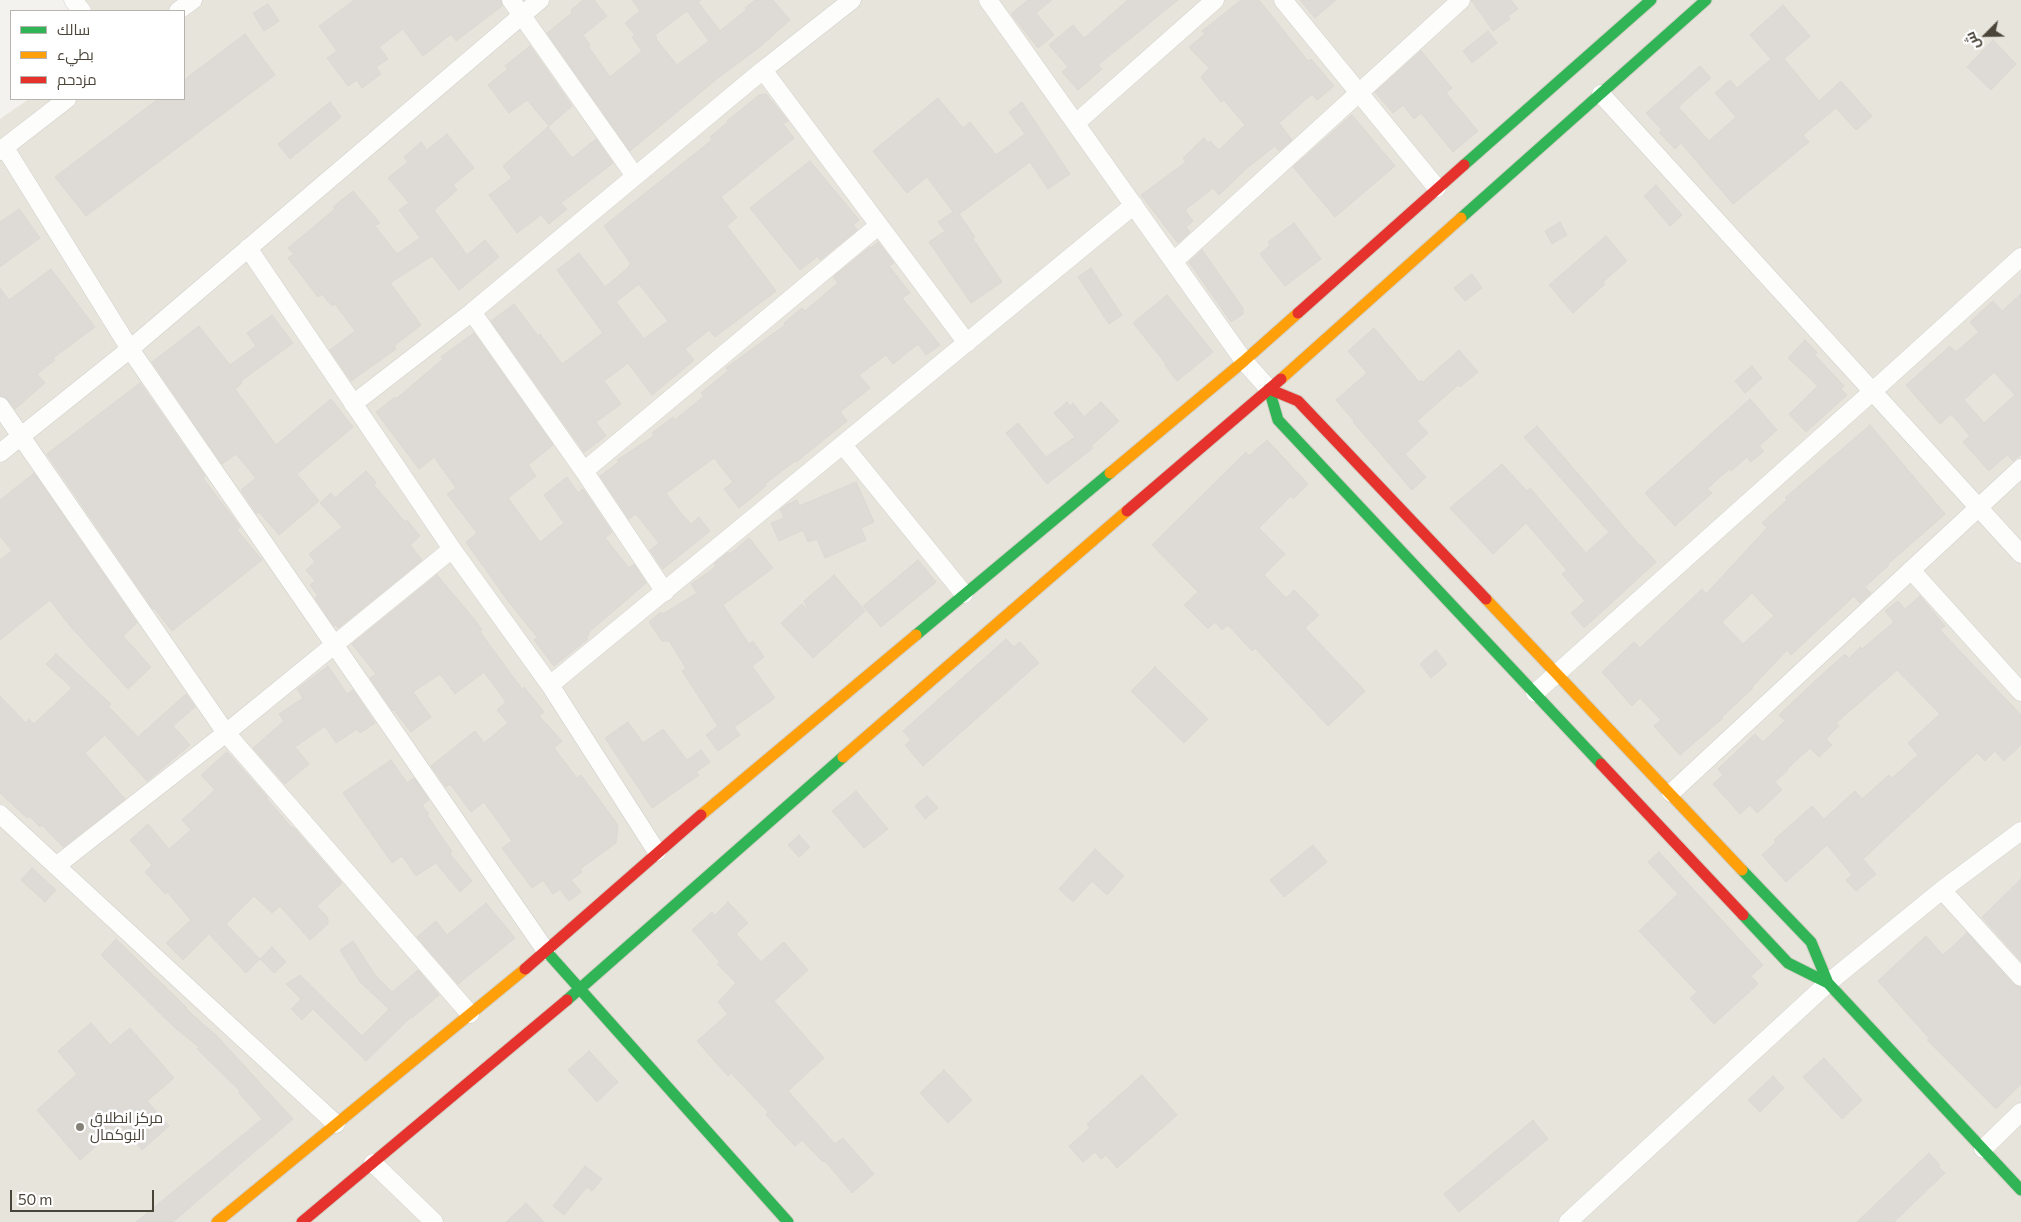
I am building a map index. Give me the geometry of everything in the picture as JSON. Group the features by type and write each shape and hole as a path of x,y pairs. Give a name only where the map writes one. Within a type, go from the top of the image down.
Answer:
{"main road":[{"path":"216,1222 546,952 657,852 1244,361 1651,0"},
{"path":"302,1222 580,989 919,690 1269,389 1706,0"},
{"path":"1269,389 1298,401 1671,793 1811,942 1828,983"},
{"path":"1269,389 1278,420 1788,963 1828,983 2021,1190"},
{"path":"546,952 788,1222"}],"street":[{"path":"179,10 193,0"},
{"path":"511,0 635,176"},
{"path":"0,453 130,349 540,0"},
{"path":"353,404 472,312 763,70 852,0"},
{"path":"988,0 1244,361 1269,389"},
{"path":"1076,123 1215,0"},
{"path":"1284,0 1437,188"},
{"path":"1174,261 1461,0"},
{"path":"763,70 967,343"},
{"path":"1601,94 2021,554"},
{"path":"67,100 3,150 130,349 546,952"},
{"path":"550,685 1134,205"},
{"path":"584,471 878,226"},
{"path":"248,248 452,549 550,685 657,852"},
{"path":"1535,693 2021,256"},
{"path":"472,312 584,471 665,592"},
{"path":"0,406 226,733 470,1014"},
{"path":"843,445 964,594"},
{"path":"1671,793 2021,468"},
{"path":"56,866 226,733 452,549"},
{"path":"1911,570 2021,692"},
{"path":"0,814 336,1124"},
{"path":"1568,1222 1828,983 1942,890 2021,831"},
{"path":"1942,890 2021,977"},
{"path":"1983,1149 2021,1112"},
{"path":"373,1163 434,1222"}],"shaded area":[{"path":"80,0 2021,0 2021,1222 0,1222 0,119 28,100 185,100 185,10 87,10"}],"building":[{"path":"354,0 501,0 502,6 456,41 451,34 423,56 403,29 379,47 388,59 376,67 381,74 362,88 357,80 348,86 327,58 337,51 319,26"},
{"path":"583,0 594,0 607,16 583,35 590,45 588,46 610,77 642,51 632,37 635,35 625,23 640,11 632,0 701,0 698,2 720,31 746,10 745,8 755,0 773,0 790,20 761,46 718,78 630,151 547,33 572,13 571,10","holes":["687,11 709,41 677,65 656,39 655,35"]},
{"path":"1028,0 1052,0 1036,13 1054,35 1038,48 1011,14"},
{"path":"1128,0 1178,0 1098,65 1102,69 1078,90 1062,72 1068,67 1049,45 1073,25 1084,38"},
{"path":"1241,0 1259,0 1308,61 1311,59 1334,86 1317,100 1312,94 1279,123 1292,140 1279,151 1275,146 1247,168 1219,195 1213,188 1185,210 1193,221 1186,227 1190,232 1178,243 1141,195 1186,162 1183,158 1204,138 1219,150 1245,125 1224,100 1221,102 1203,80 1201,77 1209,68 1189,47 1205,34 1202,31"},
{"path":"1300,0 1336,0 1315,18"},
{"path":"1471,0 1511,0 1518,9 1508,16 1510,19 1493,31"},
{"path":"268,4 279,21 264,31 253,13"},
{"path":"1783,5 1810,36 1784,59 1819,101 1841,81 1872,116 1856,130 1836,108 1803,135 1809,142 1733,204 1681,143 1675,149 1659,132 1662,130 1646,113 1700,66 1711,78 1678,107 1709,141 1736,117 1715,93 1730,80 1737,88 1771,59 1750,35"},
{"path":"1488,31 1497,43 1472,63 1463,51"},
{"path":"245,34 275,75 86,216 55,177 157,100 185,100 185,79"},
{"path":"1993,40 2016,64 1991,90 1967,67"},
{"path":"530,46 572,106 549,126 527,100 509,113 488,85 508,69 505,66"},
{"path":"1421,51 1452,88 1446,93 1478,131 1453,152 1421,113 1414,119 1403,105 1393,113 1375,92"},
{"path":"766,94 788,121 783,124 794,138 721,197 737,217 727,226 776,291 715,337 709,330 685,349 694,360 652,395 628,363 604,381 621,404 596,422 606,436 584,452 491,321 514,304 538,336 540,334 562,364 603,333 557,270 579,253 605,287 629,267 631,264 604,226 712,140 710,137 759,95","holes":["639,284 668,321 644,339 616,302"]},
{"path":"938,98 963,128 970,122 996,155 1025,134 1009,112 1022,102 1070,174 1048,189 1030,162 959,214 975,237 973,239 1002,282 971,303 929,242 945,231 938,222 953,212 927,177 907,193 873,151"},
{"path":"330,102 341,117 290,159 278,144"},
{"path":"1352,115 1395,166 1335,217 1293,167"},
{"path":"548,127 572,158 596,139 613,163 561,203 567,209 549,224 541,215 517,233 489,195 512,178 503,166"},
{"path":"447,134 474,168 453,185 457,190 434,210 467,255 485,240 499,257 459,290 432,256 390,283 421,325 394,346 396,349 351,381 330,350 355,331 335,304 332,306 322,294 318,297 288,258 294,254 288,248 335,209 333,207 353,191 380,223 375,226 397,254 420,238 399,210 409,203 388,178 408,162 404,157 421,142 427,150"},
{"path":"810,161 859,220 853,225 857,230 820,260 818,256 800,270 750,208"},
{"path":"1656,185 1682,215 1670,226 1644,196"},
{"path":"19,209 40,238 0,267 0,222"},
{"path":"1560,222 1567,235 1552,244 1545,231"},
{"path":"1294,223 1321,259 1285,286 1260,254 1270,245 1268,242"},
{"path":"1606,236 1627,261 1603,282 1605,284 1573,313 1549,285"},
{"path":"878,242 894,263 889,266 910,293 902,298 940,345 926,355 918,344 893,364 886,355 859,375 870,388 840,412 847,421 765,484 766,486 739,508 724,489 733,482 714,458 666,493 691,524 699,517 710,531 663,569 650,550 659,543 636,514 629,519 600,476 619,462 617,460 654,436 652,433 673,417 675,420 704,396 701,393 728,371 726,368 785,325 784,323 802,308 805,311 838,283 833,277"},
{"path":"1202,250 1243,308 1243,314 1231,322 1189,262"},
{"path":"1091,268 1122,315 1109,324 1078,277"},
{"path":"51,269 95,327 53,358 55,360 37,374 45,383 15,409 8,400 0,396 0,288 9,300"},
{"path":"1472,274 1482,288 1465,301 1454,288"},
{"path":"2021,294 2021,454 2013,461 2007,455 1989,471 1963,442 1970,436 1951,414 1940,424 1906,385 1950,346 1956,352 1979,332 1970,322 1993,301 2002,311","holes":["1994,372 2015,395 1984,423 1964,400"]},
{"path":"1167,295 1213,352 1177,381 1166,364 1133,323"},
{"path":"272,315 293,343 241,381 242,383 235,389 276,445 331,399 353,427 297,474 319,501 279,535 259,512 257,514 241,490 256,478 236,454 222,464 152,362 199,326 230,365 256,346 247,333"},
{"path":"1374,328 1419,382 1421,380 1423,382 1459,350 1478,372 1460,387 1458,385 1417,421 1428,433 1405,454 1426,477 1412,490 1336,400 1367,373 1348,351"},
{"path":"474,333 553,445 528,465 536,476 508,498 540,542 564,523 544,495 567,477 578,493 583,489 612,532 605,538 629,568 634,564 646,583 588,633 589,635 586,637 588,639 554,666 534,640 537,637 508,601 466,542 477,533 447,494 456,488 434,457 419,469 376,412 395,397 396,399 443,359 441,357"},
{"path":"1805,340 1817,352 1815,355 1844,386 1841,389 1847,395 1806,432 1789,414 1818,386 1788,358"},
{"path":"1752,366 1762,378 1745,393 1735,381"},
{"path":"140,383 205,476 203,478 240,527 237,530 262,560 172,631 153,609 47,454"},
{"path":"1750,399 1777,430 1759,446 1764,451 1751,462 1747,457 1731,471 1729,469 1707,489 1712,493 1675,526 1645,493"},
{"path":"1067,402 1070,406 1073,403 1084,417 1101,402 1119,421 1091,446 1093,448 1047,484 1006,433 1018,423 1046,457 1075,437 1054,413"},
{"path":"1870,425 1945,514 1865,587 1871,593 1860,603 1854,596 1791,655 1787,650 1723,718 1680,755 1654,726 1661,720 1640,698 1632,706 1602,672 1634,642 1640,648 1702,589 1706,594 1767,528 1762,523 1787,500 1785,498","holes":["1752,593 1774,616 1743,644 1722,622"]},
{"path":"1537,426 1640,546 1656,562 1584,628 1571,613 1585,601 1562,574 1567,570 1526,523 1493,554 1450,508 1502,464 1527,491 1530,488 1586,553 1609,532 1524,437"},
{"path":"1267,440 1308,484 1293,499 1291,496 1259,528 1285,554 1264,575 1286,598 1294,590 1319,615 1305,628 1365,691 1328,726 1255,648 1252,651 1228,625 1222,630 1215,622 1208,629 1184,605 1198,592 1152,545 1246,452 1249,456"},
{"path":"366,471 376,482 374,485 405,522 407,520 420,536 410,545 422,560 338,628 336,625 334,626 315,598 318,596 310,585 315,581 306,570 315,562 309,554 342,527 320,503 331,493 335,498"},
{"path":"34,473 137,623 123,636 151,667 128,689 70,626 50,600 0,640 0,560 12,551 0,536 0,500"},
{"path":"856,482 874,522 861,528 866,540 825,558 817,539 808,542 803,530 779,541 771,523 784,518 780,510 786,505 797,500 799,506"},
{"path":"749,538 773,568 723,605 749,644 753,641 764,657 752,666 775,698 734,727 740,735 718,751 706,735 718,726 682,671 686,668 669,641 662,641 649,622 661,612 663,614 697,593 691,584 716,566 714,564 728,552 730,554"},
{"path":"918,560 936,582 881,627 863,606"},
{"path":"437,575 475,620 482,630 480,632 522,689 524,687 544,712 539,716 562,741 554,748 577,778 581,775 618,825 616,843 580,869 582,872 571,880 581,892 569,901 560,889 553,894 543,880 532,888 502,848 512,841 484,802 471,812 450,784 446,787 431,766 475,731 484,743 508,723 497,710 506,702 484,672 455,694 440,674 413,692 431,717 411,732 393,711 370,678 376,674 352,644"},
{"path":"834,575 865,611 813,658 781,623 802,604 806,609 804,601"},
{"path":"1920,596 1945,626 1940,630 2021,715 2021,745 2004,761 1995,751 1985,761 1977,753 1863,859 1876,874 1856,891 1846,880 1852,875 1827,845 1786,882 1762,855 1776,842 1774,840 1812,806 1824,819 1855,791 1862,799 1889,775 1892,778 1918,755 1908,743 1940,714 1897,670 1836,723 1839,726 1826,739 1832,745 1819,757 1810,748 1787,769 1775,782 1782,790 1757,813 1750,805 1740,814 1713,784 1723,775 1718,769 1755,734 1763,742 1785,721 1779,715 1818,678 1845,654 1849,658 1860,647 1862,649 1894,622 1885,611 1898,601 1905,609"},
{"path":"1006,639 1014,647 1020,642 1039,663 923,766 905,745 911,740 903,731"},
{"path":"1436,650 1447,664 1431,678 1420,664"},
{"path":"56,654 111,704 108,706 138,737 186,694 195,707 173,726 190,745 147,781 105,735 85,753 125,799 63,847 42,825 40,827 29,816 27,818 0,793 0,696 26,723 29,719 34,724 72,688 46,664"},
{"path":"328,666 347,694 353,690 375,723 360,733 357,729 336,743 325,726 295,747 309,764 285,784 253,748 284,721 279,714 303,698 297,689"},
{"path":"1155,667 1208,719 1184,743 1131,691"},
{"path":"628,722 643,743 663,729 687,760 701,750 710,762 696,772 699,775 652,808 605,738"},
{"path":"227,752 342,883 317,906 328,918 328,924 310,940 280,906 272,913 254,896 226,924 260,959 246,973 209,934 183,960 166,943 191,920 167,892 165,894 145,872 152,865 130,840 148,824 169,849 191,830 182,820 215,790 201,775"},
{"path":"391,760 407,783 414,778 429,800 422,805 429,814 427,815 452,852 450,854 472,881 460,892 436,863 416,876 402,856 392,863 343,793"},
{"path":"856,791 888,829 864,848 832,811"},
{"path":"927,796 938,808 925,819 915,806"},
{"path":"799,835 810,847 799,857 788,845"},
{"path":"1313,845 1327,862 1284,897 1270,880"},
{"path":"1095,849 1124,876 1107,895 1092,881 1073,902 1059,889"},
{"path":"1659,852 1763,965 1751,976 1758,984 1714,1024 1690,998 1697,992 1639,931 1678,894 1648,862"},
{"path":"32,868 56,890 45,902 21,880"},
{"path":"2021,879 2021,961 1982,917"},
{"path":"728,902 748,923 736,934 761,962 784,942 808,970 774,1001 824,1058 788,1091 835,1144 843,1138 874,1174 852,1193 825,1161 823,1162 802,1140 795,1146 766,1115 768,1112 731,1073 728,1076 697,1041 728,1014 718,1002 736,983 717,964 720,962 692,930 712,912 715,915"},
{"path":"486,903 515,938 458,984 417,937 436,921 447,935"},
{"path":"1967,933 2013,984 2021,987 2021,1084 1996,1109 1927,1040 1929,1038 1878,981 1926,936 1943,955"},
{"path":"116,939 186,1009 217,1036 293,1119 173,1222 136,1222 262,1119 239,1093 239,1090 197,1049 199,1047 174,1027 101,955"},
{"path":"353,941 376,976 392,992 418,970 439,995 411,1017 366,1061 313,1009 302,1020 291,1009 301,999 286,984 300,975 362,1036 389,1009 360,982 340,950"},
{"path":"272,947 286,962 274,973 260,959"},
{"path":"91,1023 110,1045 130,1028 174,1078 147,1101 169,1126 142,1150 120,1125 80,1160 37,1110 77,1074 58,1051"},
{"path":"589,1051 618,1082 597,1102 568,1070"},
{"path":"1824,1058 1862,1100 1842,1119 1803,1077"},
{"path":"944,1070 972,1100 948,1123 920,1093"},
{"path":"1142,1075 1177,1115 1117,1168 1106,1155 1101,1159 1095,1152 1083,1162 1069,1146 1090,1128 1087,1124"},
{"path":"1773,1076 1784,1088 1760,1112 1748,1100"},
{"path":"1533,1120 1548,1139 1459,1212 1444,1194"},
{"path":"1929,1153 1940,1165 1938,1167 1945,1173 1894,1222 1857,1222"},
{"path":"585,1166 602,1179 592,1191 587,1187 564,1215 553,1206"},
{"path":"526,1203 544,1222 506,1222"}],"traffic: fast":[{"path":"1464,165 1651,0"},
{"path":"1461,218 1706,0"},
{"path":"1269,389 1278,420 1601,764"},
{"path":"916,635 1110,473"},
{"path":"567,1000 843,757"},
{"path":"1742,870 1811,942 1828,983"},
{"path":"1743,915 1788,963 1828,983 2021,1190"},
{"path":"546,951 788,1222"}],"traffic: slow":[{"path":"1281,379 1461,218"},
{"path":"1110,473 1244,361 1298,313"},
{"path":"843,757 1127,511"},
{"path":"1486,599 1742,870"},
{"path":"701,815 916,635"},
{"path":"217,1222 525,969"}],"traffic: jam":[{"path":"1298,313 1464,165"},
{"path":"1127,511 1281,379"},
{"path":"1269,389 1298,401 1486,599"},
{"path":"1601,764 1743,915"},
{"path":"525,969 701,815"},
{"path":"302,1222 567,1000"}],"place":[{"name":"مركز انطلاق البوكمال","path":"80,1127"}]}
